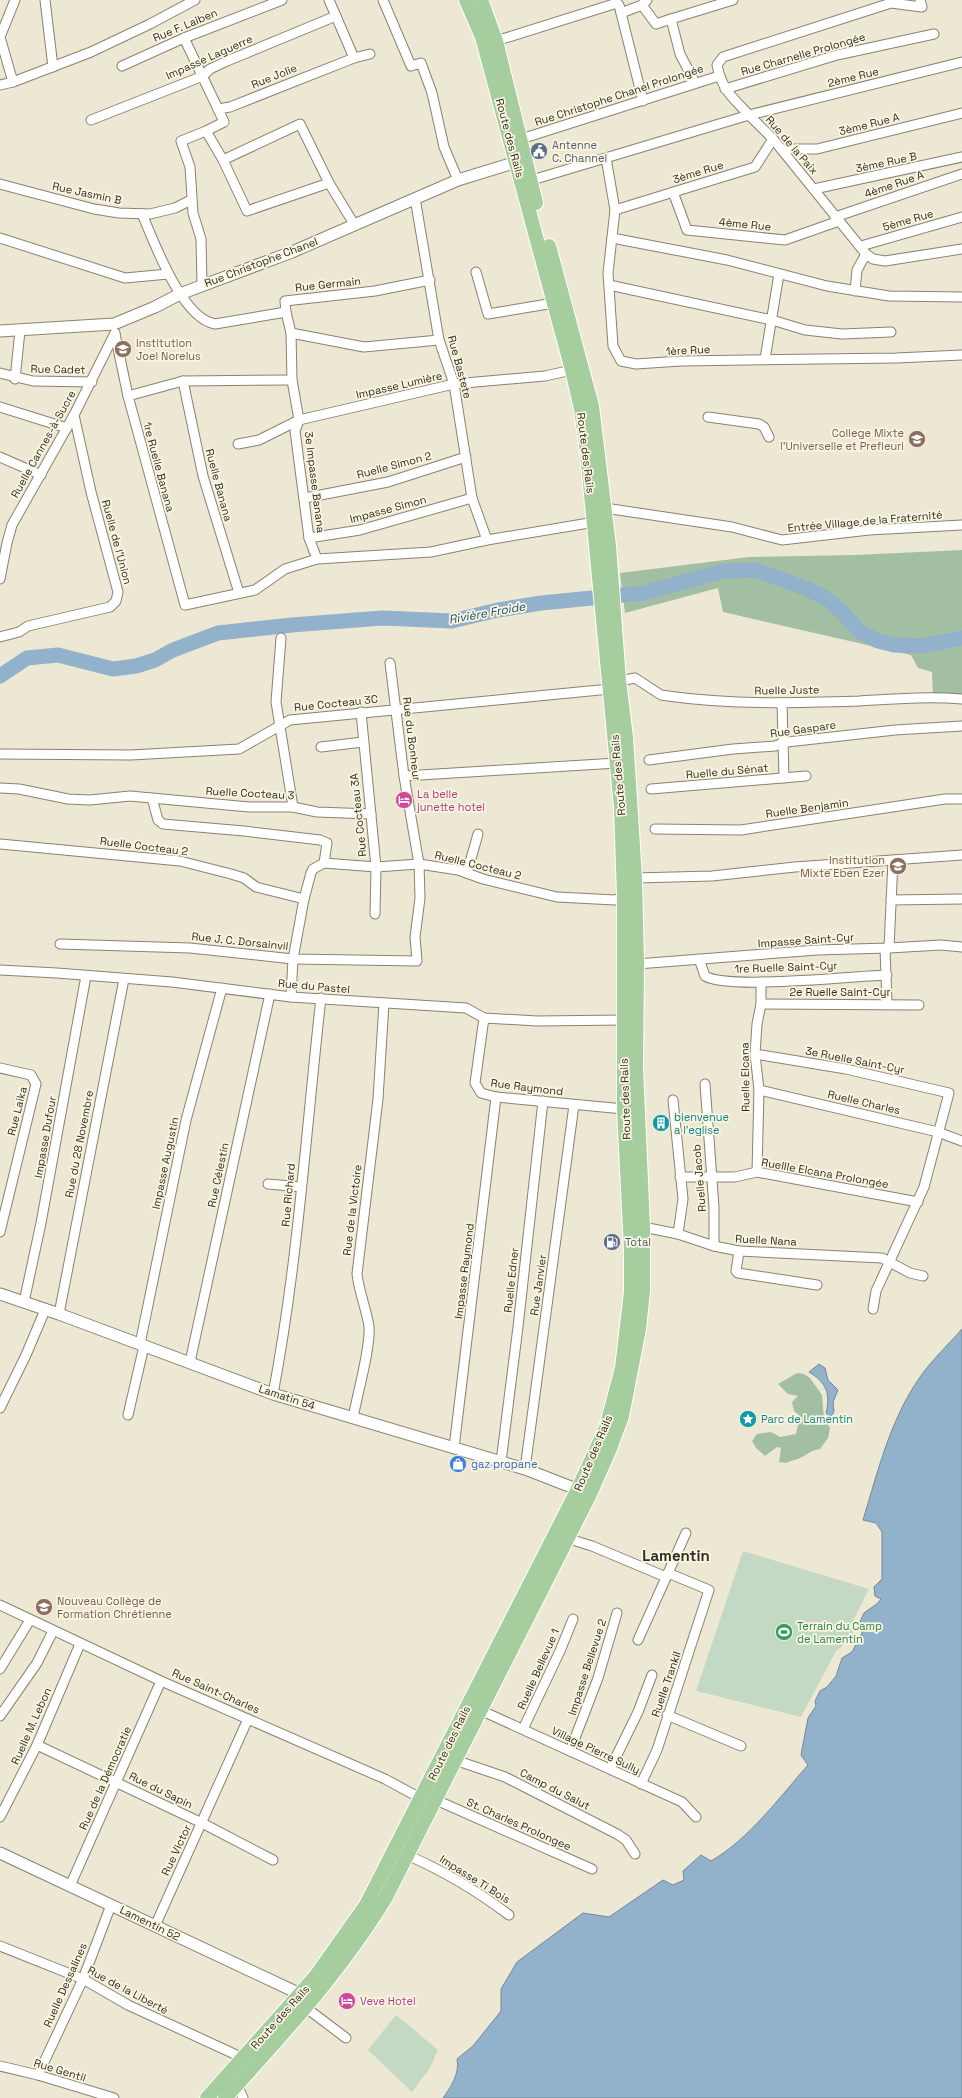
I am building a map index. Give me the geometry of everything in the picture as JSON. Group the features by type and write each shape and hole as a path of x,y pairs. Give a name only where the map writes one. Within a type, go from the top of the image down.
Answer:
{"main road":[{"name":"Route des Rails","path":"466,0 482,37 521,161 582,416 595,522 603,546"},
{"name":"Route des Rails","path":"225,2098 305,2008 344,1960 365,1931 386,1897 406,1855 436,1800 566,1538 584,1492 617,1393 625,1350 631,1292 631,1249 624,1109 623,850 617,762 615,685 603,546 605,508 592,406 532,180 521,161 521,139 503,76 496,41 481,0"},
{"name":"Route des Rails","path":"207,2098 300,1994 332,1955 366,1906 422,1799 463,1714 584,1492 609,1451 622,1416 640,1329 643,1290 643,1227 636,1067 637,964 635,878 626,737 615,685"}],"street":[{"path":"13,82 0,36 15,0"},
{"path":"45,0 53,67"},
{"path":"172,0 176,10"},
{"path":"0,85 13,82 91,52 150,24 195,0"},
{"name":"Rue F. Laiben","path":"122,66 184,38 282,0"},
{"path":"329,0 354,58"},
{"path":"383,0 411,66 421,63 432,93 444,147 458,180"},
{"path":"621,13 645,2 656,24 733,0"},
{"name":"Rue Christophe Chanel Prolongée","path":"521,139 720,76 717,65 723,57 892,3 922,7 920,0"},
{"path":"496,41 613,3 619,5 643,101"},
{"name":"Impasse Laguerre","path":"91,120 203,76 210,70 227,61 336,16"},
{"path":"671,19 680,54 695,83"},
{"name":"Rue Charnelle Prolongée","path":"725,89 837,55 934,34"},
{"path":"184,38 224,122 181,141 190,167 191,200 201,239 202,286"},
{"name":"Rue Jolie","path":"218,109 230,107 354,58 370,54"},
{"name":"2ème Rue","path":"749,115 962,62"},
{"path":"720,76 725,89 749,115"},
{"name":"3ème Rue A","path":"781,150 817,149 962,113"},
{"name":"Rue de la Paix","path":"532,180 749,115 773,139 866,254"},
{"path":"224,160 300,124 329,183 354,224"},
{"path":"206,131 224,160 247,211 329,183"},
{"name":"3ème Rue","path":"614,210 755,168 773,139"},
{"name":"3ème Rue B","path":"814,189 962,157"},
{"name":"1ère Rue","path":"606,158 614,210 609,285 613,346 621,360 636,364 765,359 896,358 962,355"},
{"name":"Rue Christophe Chanel","path":"0,331 114,329 180,294 292,252 458,180 521,161"},
{"name":"4ème Rue A","path":"837,219 962,174"},
{"name":"Rue Jasmin B","path":"0,184 94,209 142,214 150,214 175,208 191,200"},
{"name":"4ème Rue","path":"673,192 687,230 785,240 837,219"},
{"name":"Rue Bastete","path":"416,198 440,340 454,384 472,498 487,540"},
{"path":"142,214 168,274 180,294 206,323 215,324 286,312"},
{"name":"5ème Rue","path":"861,246 962,217"},
{"path":"0,238 125,278 168,274"},
{"path":"612,238 727,260 779,274 889,296 962,297"},
{"path":"855,290 856,270 866,254 873,259 885,261 962,249"},
{"path":"476,272 488,314 554,303"},
{"path":"765,359 779,274"},
{"name":"Rue Germain","path":"286,312 285,301 375,291 430,280"},
{"path":"609,285 772,320 805,330 842,334 891,332"},
{"name":"3e Impasse Banana","path":"286,312 291,332 292,380 299,420 295,431 310,538 317,559"},
{"name":"Ruelle Cannes-à-Sucre","path":"0,579 12,525 92,382 114,329"},
{"name":"1re Ruelle Banana","path":"114,329 128,396 184,605 239,593"},
{"path":"15,378 20,331"},
{"path":"291,332 364,347 440,340"},
{"name":"Impasse Lumière","path":"238,444 259,440 299,420 454,384 510,381 572,370"},
{"name":"Rue Cadet","path":"0,373 15,378 33,381 92,382"},
{"path":"128,396 183,381 292,380"},
{"name":"Ruelle Banana","path":"183,381 203,476 239,593"},
{"path":"0,407 67,428"},
{"name":"Ruelle de l'Union","path":"0,638 19,632 28,626 110,607 118,598 118,592 91,492 74,415"},
{"path":"708,417 759,424 764,427 769,437"},
{"path":"0,457 41,475"},
{"name":"Ruelle Simon 2","path":"304,498 388,482 466,457"},
{"name":"Impasse Simon","path":"310,538 360,530 472,498"},
{"name":"Entrée Village de la Fraternité","path":"605,508 675,517 732,527 782,540 869,530 962,526"},
{"path":"239,593 255,590 285,569 317,559 431,552 487,540 595,522"},
{"path":"281,638 276,702 293,807"},
{"name":"Rue du Bonheur","path":"390,663 404,776 419,864 420,898 415,937 417,961"},
{"name":"Ruelle Juste","path":"615,685 635,678 661,695 743,702 782,703 927,697 962,700"},
{"name":"Rue Cocteau 3C","path":"0,754 131,754 239,749 280,724 290,720 615,685"},
{"path":"782,703 784,778"},
{"name":"Rue Cocteau 3A","path":"361,712 376,867 375,914"},
{"name":"Rue Gaspare","path":"649,760 733,749 775,746 895,730 962,726"},
{"path":"321,747 363,742"},
{"path":"404,776 617,762"},
{"name":"Ruelle du Sénat","path":"651,789 806,776"},
{"name":"Ruelle Cocteau 3","path":"0,788 19,789 68,799 90,800 130,796 249,807 293,807 317,812 371,814"},
{"path":"152,798 158,820 163,824 244,831 320,840 327,843 324,863 314,868 311,873 304,899 293,959 291,997"},
{"name":"Ruelle Benjamin","path":"655,829 741,830 962,798"},
{"path":"468,873 478,834"},
{"name":"Ruelle Cocteau 2","path":"0,844 180,861 231,874 244,878 256,886 304,899"},
{"path":"635,878 712,876 795,867 962,855"},
{"path":"887,1004 887,948 893,860"},
{"name":"Ruelle Cocteau 2","path":"324,863 376,867 419,864 468,873 483,879 557,897 615,900 624,896"},
{"path":"891,900 962,899"},
{"name":"Rue J. C. Dorsainvil","path":"60,944 190,948 293,959 417,961"},
{"name":"Impasse Saint-Cyr","path":"637,964 817,950 940,945 962,948"},
{"name":"1re Ruelle Saint-Cyr","path":"699,959 702,972 709,979 717,981 761,982 887,975"},
{"name":"Rue du Pastel","path":"0,970 222,988 291,997 466,1008 484,1018 538,1021 624,1020"},
{"name":"Impasse Dufour","path":"24,1302 41,1223 86,976"},
{"name":"Rue du 28 Novembre","path":"59,1314 124,979"},
{"name":"Ruelle Elcana","path":"757,1172 759,1090 755,1054 757,1024 761,1004 761,982"},
{"name":"Impasse Augustin","path":"128,1416 186,1120 222,988"},
{"name":"Rue Célestin","path":"190,1362 270,994"},
{"name":"Rue Richard","path":"273,1394 295,1265 301,1187 320,998"},
{"name":"Rue de la Victoire","path":"353,1418 368,1342 369,1326 359,1290 357,1274 378,1099 384,1003"},
{"name":"2e Ruelle Saint-Cyr","path":"761,1004 918,1004"},
{"name":"Rue Raymond","path":"484,1018 476,1083 477,1089 481,1093 496,1097 624,1109"},
{"name":"3e Ruelle Saint-Cyr","path":"755,1054 846,1069 949,1093 938,1132"},
{"name":"Rue Laika","path":"0,1068 31,1075 36,1084 0,1232"},
{"name":"Ruelle Jacob","path":"704,1084 710,1176 714,1207 714,1246"},
{"name":"Ruelle Charles","path":"759,1090 938,1132 962,1141"},
{"name":"Impasse Raymond","path":"454,1448 496,1097"},
{"path":"673,1100 683,1199 678,1234"},
{"name":"Ruelle Edner","path":"501,1462 518,1327 543,1101"},
{"name":"Rue Janvier","path":"526,1469 574,1105"},
{"path":"873,1309 876,1291 918,1202 938,1132"},
{"name":"Ruellle Elcana Prolongée","path":"680,1177 735,1177 757,1172 918,1202"},
{"path":"268,1184 301,1187"},
{"name":"Ruelle Nana","path":"643,1227 678,1234 714,1246 739,1251 877,1257 891,1261 898,1267 923,1276"},
{"path":"739,1251 736,1271 738,1273 817,1284"},
{"name":"Lamatin 54","path":"0,1294 59,1314 273,1394 526,1469 584,1492"},
{"path":"0,1408 26,1355 45,1310"},
{"path":"638,1640 686,1533"},
{"path":"566,1538 592,1546 667,1575"},
{"name":"Ruelle Trankil","path":"641,1784 657,1750 667,1715 709,1590 667,1575"},
{"name":"Rue Saint-Charles","path":"0,1605 161,1681 385,1779 422,1799"},
{"name":"Impasse Bellevue 2","path":"570,1751 598,1678 617,1613"},
{"name":"Ruelle Bellevue 1","path":"523,1729 560,1651 573,1618"},
{"path":"0,1669 30,1620"},
{"path":"0,1716 37,1663 53,1631"},
{"name":"Ruelle M. Lebon","path":"0,1817 37,1745 80,1644"},
{"path":"610,1769 638,1712 652,1675"},
{"name":"Rue de la Démocratie","path":"70,1886 161,1681"},
{"name":"Village Pierre Sully","path":"480,1710 682,1802 696,1817"},
{"path":"667,1715 741,1746"},
{"name":"Rue Victor","path":"154,1926 248,1719"},
{"name":"Rue du Sapin","path":"37,1745 117,1781 273,1860"},
{"name":"Camp du Salut","path":"455,1760 505,1777 617,1834 626,1840 635,1854"},
{"name":"St. Charles Prolongee","path":"436,1800 592,1869"},
{"name":"Lamentin 52","path":"0,1853 300,1994"},
{"name":"Impasse Ti Bois","path":"406,1855 438,1868 478,1892 509,1915"},
{"name":"Ruelle Dessalines","path":"38,2075 83,1979 112,1905"},
{"name":"Rue de la Liberté","path":"0,1946 83,1979 128,2005 243,2058"},
{"path":"305,2008 346,2038"},
{"name":"Rue Gentil","path":"1,2069 38,2075 114,2098"},
{"path":"237,2085 243,2098"}],"green space":[{"path":"962,550 962,703 933,696 932,672 918,668 911,655 723,612 718,588 625,613 620,573 749,557 855,555"},
{"path":"797,1373 804,1374 810,1378 822,1395 824,1419 830,1428 828,1438 820,1449 786,1463 779,1462 781,1448 777,1447 765,1456 756,1448 752,1441 757,1434 771,1432 780,1437 796,1434 800,1416 794,1411 792,1402 798,1396 788,1394 778,1384"},
{"name":"Terrain du Camp de Lamentin","path":"743,1551 869,1589 850,1627 855,1637 836,1651 801,1717 696,1691"},
{"path":"396,2015 438,2050 430,2068 412,2092 368,2050"}],"water":[{"path":"962,1329 962,2098 443,2098 452,2085 456,2075 458,2064 457,2059 473,2046 501,2011 501,1989 517,1962 583,1913 609,1917 663,1880 673,1885 684,1880 683,1871 701,1855 711,1861 725,1852 751,1830 808,1765 801,1755 808,1718 816,1706 815,1701 820,1691 827,1687 836,1676 842,1658 852,1652 862,1633 859,1624 864,1613 881,1599 875,1596 874,1587 882,1579 882,1532 876,1523 863,1520 886,1446 901,1411 920,1377"},
{"path":"819,1364 825,1368 828,1380 838,1390 833,1402 834,1412 829,1416 826,1413 828,1400 826,1389 820,1380 809,1372"}],"waterway":[{"name":"Rivière Froide","path":"0,676 27,658 58,655 113,669 136,666 155,660 173,650 218,633 292,625 382,618 452,621 498,610 541,603 643,593 724,571 756,570 810,590 827,599 841,611 860,632 878,641 894,645 920,646 962,638"}],"place":[{"name":"Antenne C. Channel","path":"539,151"},
{"name":"Institution Joel Norelus","path":"123,349"},
{"name":"College Mixte l'Universelle et Prefleuri","path":"917,439"},
{"name":"La belle junette hotel","path":"404,800"},
{"name":"Institution Mixte Eben Ezer","path":"898,866"},
{"name":"bienvenue a l'eglise","path":"661,1123"},
{"name":"Total","path":"612,1242"},
{"name":"Parc de Lamentin","path":"748,1419"},
{"name":"gaz propane","path":"458,1464"},
{"name":"Nouveau Collège de Formation Chrétienne","path":"44,1607"},
{"name":"Terrain du Camp de Lamentin","path":"784,1632"},
{"name":"Veve Hotel","path":"347,2001"}],"district":[{"name":"Lamentin","path":"676,1555"}]}
